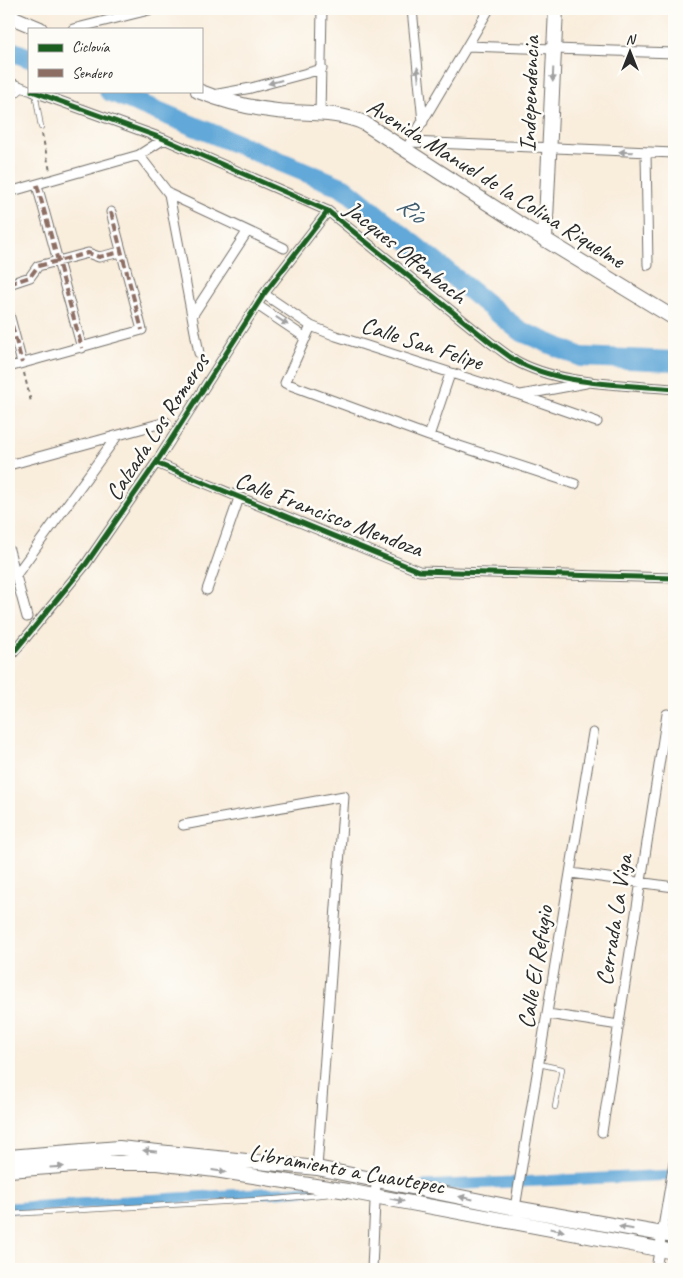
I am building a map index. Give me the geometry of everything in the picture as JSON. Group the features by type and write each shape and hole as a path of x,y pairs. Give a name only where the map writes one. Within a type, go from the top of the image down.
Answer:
{"main road":[{"name":"Independencia","path":"545,240 556,9"},
{"path":"9,16 38,28"},
{"name":"Avenida Manuel de la Colina Riquelme","path":"204,94 275,111 352,118 364,123 408,146 545,240 674,318"},
{"name":"Libramiento a Cuautepec","path":"9,1157 119,1148 317,1168 515,1208 668,1235"},
{"name":"Libramiento a Cuautepec","path":"9,1170 102,1163 157,1163 348,1191 674,1252"}],"street":[{"path":"77,28 153,9"},
{"path":"320,115 322,9"},
{"path":"412,9 423,122"},
{"path":"408,146 489,9"},
{"path":"468,46 674,53"},
{"path":"204,94 251,88 322,69"},
{"name":"Jacques Offenbach","path":"9,82 28,90"},
{"name":"Jacques Offenbach","path":"34,92 164,139 328,211 519,363 550,374 592,382 674,390"},
{"path":"9,192 52,181 139,154 164,139"},
{"path":"408,146 674,154"},
{"path":"646,152 648,266"},
{"path":"139,154 169,194 200,353"},
{"path":"37,185 82,348"},
{"path":"169,194 284,248"},
{"name":"Calzada Los Romeros","path":"9,658 86,564 156,463 264,294 328,211"},
{"path":"9,367 142,330 111,212"},
{"path":"192,316 247,232"},
{"path":"9,284 30,277 38,266 88,253 99,257 121,252"},
{"name":"Calle San Felipe","path":"264,294 312,326 597,422"},
{"path":"257,305 306,338"},
{"path":"9,314 22,363"},
{"path":"312,326 285,384 429,436 575,484"},
{"path":"429,436 450,374"},
{"path":"520,395 592,382"},
{"path":"9,465 166,422"},
{"path":"16,574 117,436"},
{"name":"Calle Francisco Mendoza","path":"156,463 418,571 674,578"},
{"path":"207,590 239,498"},
{"path":"9,550 27,617"},
{"name":"Cerrada La Viga","path":"602,1132 667,714"},
{"name":"Calle El Refugio","path":"515,1208 593,733"},
{"name":"Libramiento a Cuautepec","path":"183,825 344,796 317,1168"},
{"path":"571,873 674,887"},
{"path":"548,1014 619,1025"},
{"path":"656,1269 659,1249 668,1235 674,1162"},
{"path":"372,1269 376,1180"}],"lane":[{"path":"9,101 29,92"},
{"path":"31,92 41,127"},
{"path":"539,1064 562,1068 555,1107"},
{"path":"9,1214 276,1199 319,1196 348,1191"}],"path":[{"path":"41,127 52,181"},
{"path":"22,363 31,402"}],"waterway":[{"name":"Río","path":"9,50 28,58"},
{"name":"Río","path":"111,92 344,188 520,331 581,357 674,361"},
{"path":"423,1186 674,1175"},
{"path":"9,1208 310,1190"}],"marked path":[{"path":"37,185 82,348"},
{"path":"111,212 142,330"},
{"path":"9,284 30,277 38,266 88,253 99,257 121,252"},
{"path":"9,314 22,363"}],"cycle path":[{"path":"35,92 164,139 328,211 491,343 520,363 555,376 575,380 674,389"},
{"path":"9,658 86,564 156,463 264,294 328,211"},
{"path":"156,463 419,571 674,578"}]}
